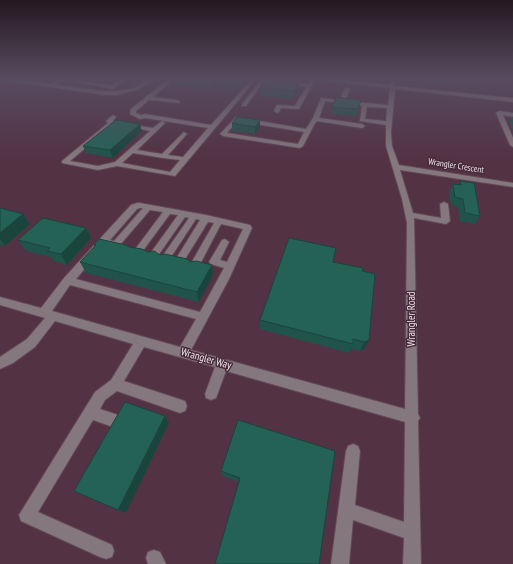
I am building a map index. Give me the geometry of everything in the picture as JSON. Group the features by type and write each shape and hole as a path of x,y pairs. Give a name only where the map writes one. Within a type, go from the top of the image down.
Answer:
{"street":[{"path":"140,104 133,111 134,115 140,117 141,120 185,126 196,124"},
{"path":"155,130 113,120 64,162 98,168 117,164 172,174 231,104"},
{"path":"277,111 280,106 297,108 299,104"},
{"path":"308,131 236,119 223,134 300,146 316,118 321,104"},
{"path":"360,104 390,107"},
{"path":"365,105 362,120 388,123"},
{"name":"Wrangler Road","path":"390,107 388,123 389,146 410,215 412,261 412,564"},
{"path":"513,115 499,114 513,145"},
{"path":"140,117 145,116 212,127"},
{"path":"316,118 362,126"},
{"path":"117,164 162,123"},
{"path":"163,156 184,134"},
{"path":"132,151 184,159"},
{"name":"Wrangler Crescent","path":"395,167 513,185"},
{"path":"410,215 446,221 444,204"},
{"path":"0,363 9,359 31,343 68,281 134,207 140,205 248,228 204,317 183,353"},
{"path":"136,254 168,211"},
{"path":"152,258 183,214"},
{"path":"164,262 194,216"},
{"path":"179,262 206,218"},
{"path":"194,268 219,221"},
{"path":"225,242 214,262 230,266"},
{"path":"68,281 204,317"},
{"name":"Wrangler Way","path":"0,301 412,418"},
{"path":"106,550 27,515 100,396 115,384 141,341"},
{"path":"211,394 222,364"},
{"path":"115,384 180,406"},
{"path":"90,412 116,421"},
{"path":"340,564 353,451"},
{"path":"346,510 412,534"}],"shaded area":[{"path":"0,104 513,104 513,564 0,564"}],"building":[{"path":"333,104 360,104 358,109 332,107"},
{"path":"237,117 260,120 255,127 232,123"},
{"path":"116,120 140,124 110,150 83,146"},
{"path":"460,181 474,183 480,216 465,213 463,199 455,197 453,184 461,185"},
{"path":"0,208 23,214 0,233"},
{"path":"43,218 86,228 61,254 47,251 50,248 18,240"},
{"path":"289,238 336,248 333,262 363,268 362,271 375,274 369,340 364,342 353,339 353,344 260,320"},
{"path":"99,239 142,249 148,252 154,251 160,255 165,254 187,259 191,262 196,261 212,265 197,292 80,262 96,245 94,245"},
{"path":"125,402 165,416 118,510 74,491"},
{"path":"238,420 335,451 319,564 215,564 240,478 221,471"}]}
